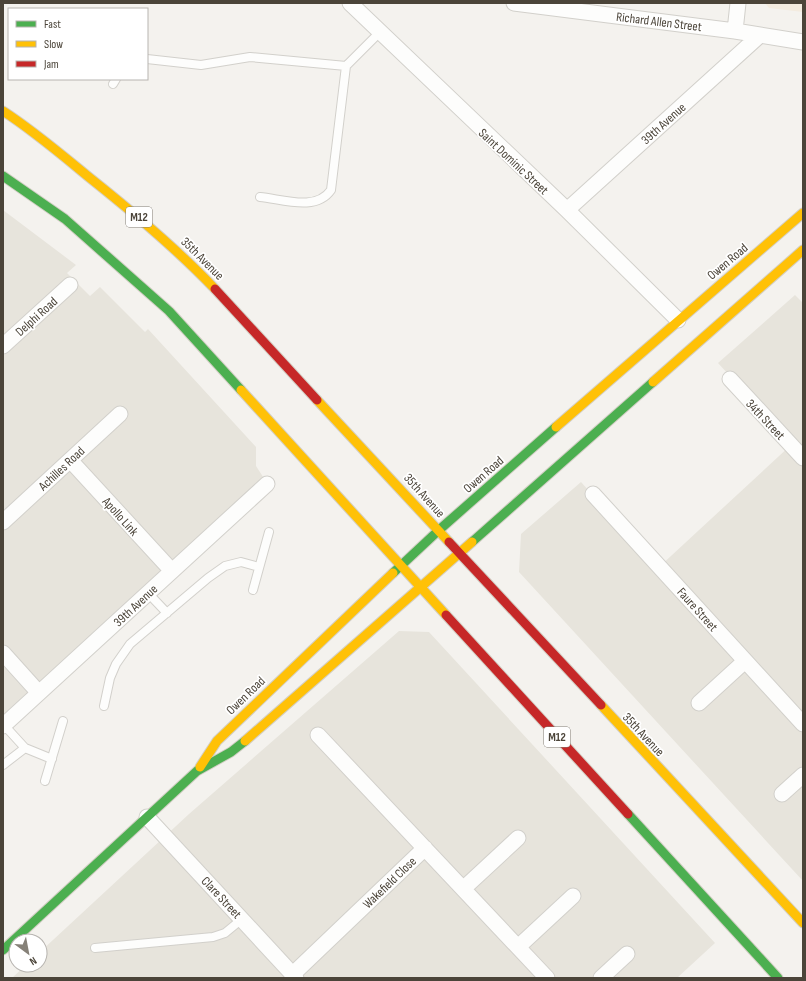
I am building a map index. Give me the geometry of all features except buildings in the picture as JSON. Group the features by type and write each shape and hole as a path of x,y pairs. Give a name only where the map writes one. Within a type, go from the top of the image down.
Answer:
{"main road":[{"name":"35th Avenue","path":"3,111 26,126 150,225 195,268 803,923"},
{"name":"M12","path":"3,176 65,219 169,311 778,978"},
{"name":"Owen Road","path":"197,771 217,741 401,564 678,320 803,213"},
{"name":"Owen Road","path":"3,950 197,771 231,752 260,729 803,250"}],"street":[{"name":"Saint Dominic Street","path":"350,3 566,210 678,320"},
{"name":"Richard Allen Street","path":"514,3 734,31 803,42"},
{"path":"734,31 738,3"},
{"name":"39th Avenue","path":"566,210 759,36"},
{"name":"Delphi Road","path":"3,346 70,285"},
{"name":"34th Street","path":"730,379 803,458"},
{"name":"Achilles Road","path":"3,522 120,414"},
{"name":"Apollo Link","path":"70,460 172,571"},
{"name":"39th Avenue","path":"4,726 268,484"},
{"name":"Faure Street","path":"593,494 803,724"},
{"path":"3,653 39,693"},
{"path":"699,703 745,661"},
{"name":"Wakefield Close","path":"295,976 425,848 318,735"},
{"path":"782,794 803,775"},
{"name":"Clare Street","path":"147,817 295,976"},
{"path":"463,889 518,838"},
{"path":"425,848 548,978"},
{"path":"518,947 573,896"},
{"path":"601,978 627,954"}],"lane":[{"path":"260,197 312,203 326,196 331,190 346,66 380,33"},
{"path":"148,59 201,64 250,57 346,66"},
{"path":"253,590 269,532"},
{"path":"104,706 110,678 116,664 130,644 208,578 225,566 241,562 259,567"},
{"path":"148,593 167,613"},
{"path":"46,781 62,721"},
{"path":"4,726 25,748 52,759"},
{"path":"3,765 25,748"},
{"path":"95,948 213,937 225,933 242,919"}],"shaded area":[{"path":"765,3 803,3 803,12 769,8"},
{"path":"3,210 76,265 67,273 90,296 100,287 145,332 148,329 256,447 256,466 267,483 3,725"},
{"path":"795,295 803,303 803,881 519,572 521,534 581,482 658,568 792,444 718,363"},
{"path":"399,631 429,632 715,943 677,978 12,978 17,973 48,973 48,945 189,814"}],"traffic: fast":[{"path":"3,176 65,219 169,311 241,390"},
{"path":"472,542 653,382"},
{"path":"393,573 439,530 556,427"},
{"path":"3,950 197,771 231,752 245,741"},
{"path":"628,814 778,978"}],"traffic: slow":[{"path":"3,111 48,143 139,218 185,259 215,289"},
{"path":"556,427 803,213"},
{"path":"653,382 803,250"},
{"path":"241,390 446,615"},
{"path":"317,400 449,542"},
{"path":"245,741 472,542"},
{"path":"200,767 217,741 393,573"},
{"path":"601,705 803,923"}],"traffic: jam":[{"path":"215,289 317,400"},
{"path":"449,542 601,705"},
{"path":"446,615 628,814"}]}
